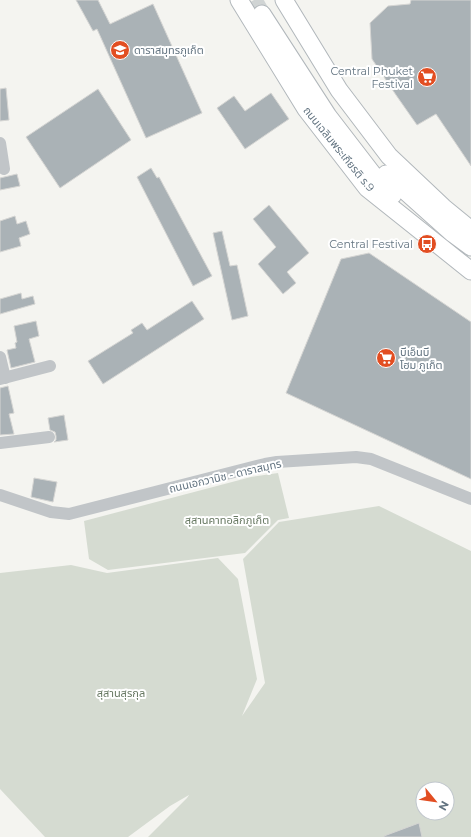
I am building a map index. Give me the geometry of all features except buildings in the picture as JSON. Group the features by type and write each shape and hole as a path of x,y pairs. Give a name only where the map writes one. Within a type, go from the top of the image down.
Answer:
{"main road":[{"name":"ถนนเฉลิมพระเกียรติ ร.9","path":"241,1 306,110 367,188 471,271"},
{"path":"272,7 339,90 389,156 471,230"},
{"path":"272,7 321,86 354,135 387,175 452,233 471,247"},
{"path":"272,7 328,116 378,181 424,224 471,261"}],"street":[{"path":"0,143 4,169"},
{"path":"0,357 2,378 50,366"},
{"path":"0,443 49,437"},
{"name":"ถนนเอกวานิช - ดาราสมุทร","path":"0,495 52,512 69,514 265,464 356,457 372,459 471,499"}],"green space":[{"name":"สุสานคาทอลิกภูเก็ต","path":"278,473 289,518 278,520 245,553 108,570 89,559 84,521 251,477"},
{"name":"สุสานสุรกุล","path":"379,506 471,551 471,837 148,837 189,795 170,806 128,837 45,837 0,789 0,573 71,565 107,573 218,558 238,579 257,679 242,716 265,683 243,559 279,522"}],"tunnel":[{"path":"254,0 262,14"}],"place":[{"name":"ดาราสมุทรภูเก็ต","path":"120,50"},
{"name":"Central Phuket Festival","path":"427,77"},
{"name":"Central Festival","path":"427,244"},
{"name":"บีเอ็นบี โฮม ภูเก็ต","path":"386,358"}]}
